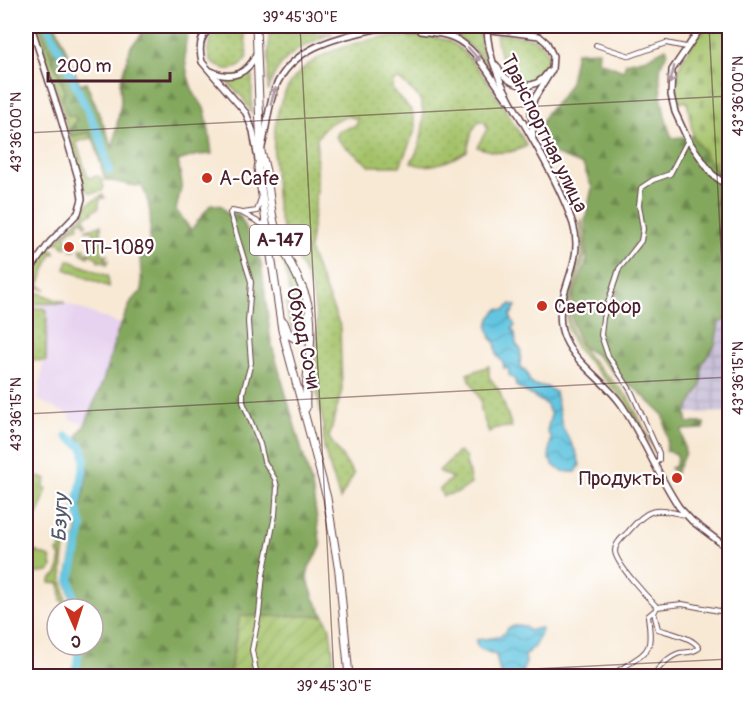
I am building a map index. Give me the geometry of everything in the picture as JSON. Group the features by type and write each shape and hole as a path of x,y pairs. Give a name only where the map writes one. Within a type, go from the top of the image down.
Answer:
{"highway":[{"name":"Обход Сочи","path":"256,26 261,153 270,207 276,231 304,292 311,324 305,392 307,422"},
{"name":"Обход Сочи","path":"261,153 258,168 286,349 327,498 334,536 349,676"},
{"name":"А-147","path":"278,294 289,335 296,339 306,336 311,324"}],"main road":[{"path":"26,276 50,242 78,213 82,199 60,116 31,26"},
{"path":"216,26 204,33 200,42 199,52 206,68 225,76 237,75 246,70 257,52"},
{"name":"А-147","path":"322,26 404,27"},
{"name":"Транспортная улица","path":"487,26 488,50 497,76 534,142 564,203 576,236 575,260 561,302 560,320 565,339 620,404 672,497 686,515 729,550"},
{"path":"702,26 672,70 670,84 675,112 688,140 712,174 729,188"},
{"name":"А-147","path":"261,153 272,98 281,76 290,65 298,57 324,42 340,36 384,27"},
{"path":"404,27 478,29 533,34 543,39 550,48 553,60 552,70 534,99 531,109 534,142"},
{"path":"404,27 445,34 464,43 474,52 491,79 518,112"},
{"path":"488,50 506,78 514,84 526,85 538,82 548,72 551,61 550,48"},
{"name":"А-147","path":"206,68 231,94 246,114 253,131 258,168"},
{"path":"26,336 26,360"}],"street":[{"path":"596,45 630,56 666,42 686,47"},
{"path":"655,463 659,460 660,453 623,377 608,356 601,329 618,272 641,241 643,229 639,205 641,188 653,180 670,174 688,140"},
{"path":"257,676 252,651 259,614 262,575 275,515 277,487 264,461 260,444 243,402 243,392 251,363 248,322 252,290 231,212 257,211 260,205 261,188"},
{"path":"242,213 267,227"},
{"path":"653,676 671,657 693,652 699,648 697,644 658,629 655,622 656,609 619,561 615,552 617,544 640,518 650,511 663,510 686,515"},
{"path":"615,676 618,671 648,649 651,639 648,616 656,609 682,604 729,613"}],"shaded area":[{"path":"42,294 123,325 117,333 103,381 85,425 69,419 71,416 38,400 46,322"},
{"path":"729,318 729,412 686,413 701,385 702,364 715,345 719,323"}],"green space":[{"path":"35,26 39,26 63,87 66,89 62,94 68,115 73,115 77,120 70,129 71,135 89,132 92,138 76,142 88,178 98,176 101,178 104,187 102,191 91,193 85,189"},
{"path":"39,26 56,26 80,84 86,82 113,148 121,102 120,83 131,46 140,37 144,26 191,26 185,49 186,67 193,91 205,111 212,154 197,155 178,161 182,184 176,210 191,230 211,204 222,206 227,214 235,213 240,216 261,262 271,342 312,486 321,547 309,567 307,578 324,616 240,616 229,676 69,676 75,657 105,657 105,597 70,597 67,584 88,469 86,448 77,436 85,425 103,381 117,333 132,300 142,291 140,257 147,256 150,221 146,195 142,186 105,180 95,143 89,132 71,135 70,129 77,120 68,115 62,99 65,89"},
{"path":"454,26 479,26 482,50 489,71 471,47 445,31 454,32"},
{"path":"244,27 247,55 244,63 237,68 229,69 221,68 213,63 209,57 208,47 213,36 224,29"},
{"path":"705,27 711,31 729,27 729,181 712,166 693,136 687,101 679,103 675,92 677,72"},
{"path":"269,33 333,33 301,48 284,61 272,79 268,91"},
{"path":"496,34 529,37 545,48 548,60 544,71 536,80 525,83 513,78 503,63"},
{"path":"383,37 436,38 455,44 490,85 527,146 514,151 502,152 477,147 487,129 485,122 479,121 472,131 467,151 447,161 432,165 417,165 411,162 422,132 422,107 416,94 399,79 393,81 392,89 412,111 416,128 400,166 370,166 342,144 336,137 338,131 357,125 357,119 348,116 336,120 323,129 317,139 317,192 309,250 340,326 342,389 329,438 354,474 340,499 324,447 323,424 316,385 316,312 312,291 281,223 274,164 274,135 278,110 286,90 297,74 313,61 332,51"},
{"path":"666,48 668,52 661,65 660,82 664,112 672,138 693,136 712,166 729,181 729,318 719,323 715,345 702,364 701,385 686,413 688,423 704,423 704,429 682,430 685,453 676,473 670,468 676,466 677,454 666,451 664,416 596,355 583,347 575,332 571,313 573,297 587,260 585,221 592,188 583,165 549,152 542,140 540,126 547,112 560,99 570,82 576,52 599,51 598,61 623,71 626,63 647,58"},
{"path":"251,67 252,114 243,98 224,79 240,76"},
{"path":"103,195 105,198 99,202 99,208 84,217 87,224 85,225 83,220 78,222 79,227 71,229 66,234 66,240 72,240 72,247 75,247 75,250 71,250 71,246 68,245 66,248 62,246 63,244 55,242 83,215 87,204"},
{"path":"582,219 585,256 570,301 569,316 572,333 588,356 628,397 656,452 625,401 577,349 567,329 566,305 582,256 580,225"},
{"path":"101,225 102,254 108,255 105,256 106,260 109,260 107,265 102,260 97,261 98,258 89,254 88,257 81,253 80,248 85,248 85,252 95,251 94,233 91,230 85,230"},
{"path":"50,249 55,254 52,253 39,285 46,290 35,286 37,279 34,277 31,285 36,292 65,303 26,304 27,287 31,275 47,250"},
{"path":"283,257 292,272 300,294 303,316 302,325 298,331 292,328 290,321 292,320 289,320 286,304 290,303 295,319"},
{"path":"68,260 108,276 109,287 65,269"},
{"path":"30,308 47,310 46,361 31,360 31,326 28,310"},
{"path":"489,366 489,377 499,390 512,427 495,428 489,433 481,411 481,401 467,374"},
{"path":"458,452 465,456 471,484 459,492 443,496 439,490 452,478 439,471"},
{"path":"26,472 46,479 43,488 47,489 38,515 26,511"},
{"path":"69,518 62,567 65,597 61,597 60,583 50,583 50,580 58,573 61,557 57,551 59,551 65,529 63,528"},
{"path":"26,548 50,557 52,567 49,572 26,574"},
{"path":"240,616 324,616 330,628 336,676 229,676"}],"water":[{"path":"511,304 516,306 510,316 515,326 512,329 515,333 516,344 521,350 520,366 526,371 533,385 547,387 555,392 562,426 576,452 580,465 576,472 561,470 551,463 549,459 551,438 547,431 551,415 546,404 516,386 515,380 509,375 509,369 504,368 503,362 497,356 495,342 491,338 488,327 490,318 498,309 505,310"},
{"path":"516,625 524,626 529,631 540,628 542,632 534,648 530,649 525,656 526,663 522,671 525,675 501,676 496,655 480,649 476,640 499,637 508,628"}],"waterway":[{"name":"Бзугу","path":"48,26 100,137 109,170"},
{"name":"Бзугу","path":"67,436 81,446 85,460 77,506 82,527 70,580 74,597"},
{"name":"Бзугу","path":"72,676 78,657"}],"place":[{"name":"A-Cafe","path":"207,178"},
{"name":"ТП-1089","path":"69,247"},
{"name":"Светофор","path":"542,306"},
{"name":"Продукты","path":"677,478"}]}
